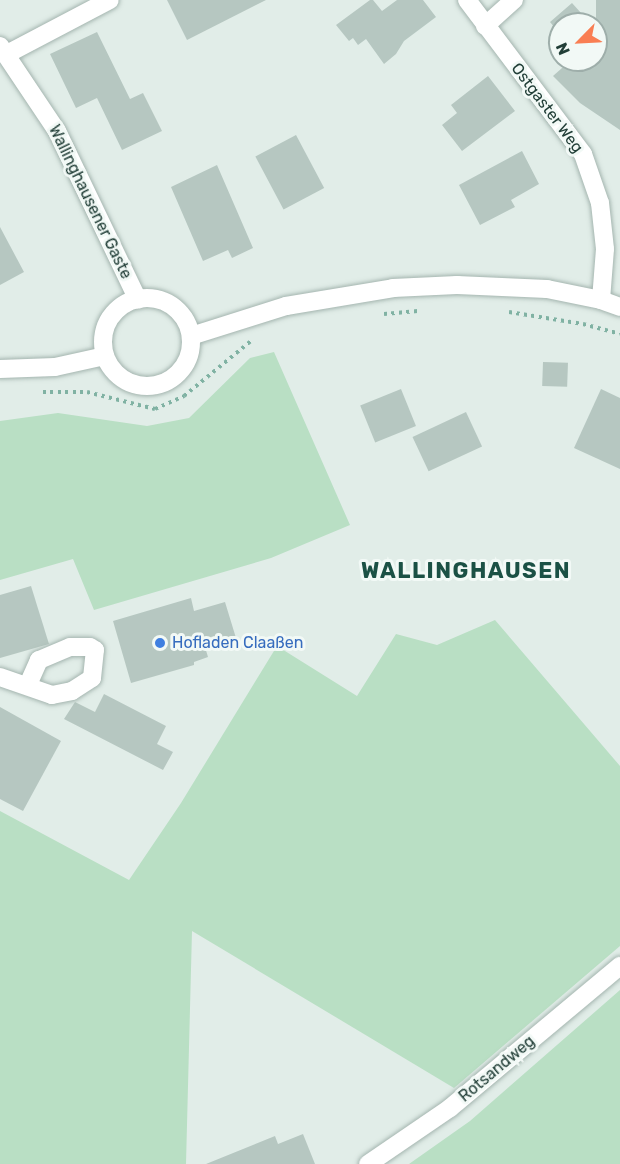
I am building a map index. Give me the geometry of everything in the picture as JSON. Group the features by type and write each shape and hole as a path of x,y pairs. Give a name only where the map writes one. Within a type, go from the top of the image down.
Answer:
{"street":[{"path":"3,50 110,0"},
{"name":"Ostgaster Weg","path":"467,0 583,154 600,203 605,249 601,300"},
{"path":"485,26 514,0"},
{"name":"Wallinghausener Gaste","path":"3,50 57,131 138,300"},
{"path":"191,336 286,306 393,288 456,285 547,289 601,300 620,307"},
{"path":"152,299 166,303 182,316 191,336 186,364 177,375 151,387 137,385 123,379 112,369 105,357 103,342 106,327 113,315 124,305 138,300 152,299"},
{"path":"0,369 55,367 105,357"},
{"path":"0,677 28,685"},
{"name":"Rotsandweg","path":"368,1164 450,1108 620,966"}],"path":[{"path":"502,310 583,324 620,334"},
{"path":"377,315 422,311"},
{"path":"33,392 87,392 155,409 184,396 256,337"}],"green space":[{"path":"274,352 350,525 271,558 94,610 73,559 0,580 0,421 58,413 147,426 189,418 250,358"},
{"path":"495,620 620,766 620,946 454,1088 192,931 186,1164 0,1164 0,811 129,880 181,803 277,646 357,696 396,634 437,645"},
{"path":"620,990 620,1164 409,1164 470,1121"}],"building":[{"path":"167,0 266,0 187,40"},
{"path":"373,0 382,11 397,0 423,0 436,17 404,41 396,54 384,64 366,39 358,45 353,38 349,41 336,25"},
{"path":"596,0 620,0 620,130 580,103 553,76 558,72 608,72 608,12 596,12"},
{"path":"572,3 580,12 562,12"},
{"path":"97,32 130,99 143,93 162,131 122,150 97,98 76,108 50,54"},
{"path":"488,76 515,111 462,151 442,125 457,113 451,105"},
{"path":"296,135 324,188 284,210 255,157"},
{"path":"522,151 539,184 511,200 515,207 480,225 459,185"},
{"path":"217,165 253,248 232,258 228,250 203,261 171,187"},
{"path":"0,227 24,272 0,285"},
{"path":"543,362 568,363 567,387 542,386"},
{"path":"401,389 416,426 375,443 360,405"},
{"path":"601,389 620,398 620,469 574,448"},
{"path":"466,412 482,446 429,471 413,437"},
{"path":"31,586 49,644 0,658 0,595"},
{"path":"191,598 194,611 225,602 236,638 205,647 208,657 194,662 194,665 131,683 113,621"},
{"path":"104,694 166,726 157,744 173,752 163,770 64,719 75,702 95,712"},
{"path":"0,707 61,741 23,811 0,799"},
{"path":"303,1134 315,1164 206,1164 275,1136 278,1144"}],"place":[{"name":"Hofladen Claaßen","path":"160,643"}],"district":[{"name":"WALLINGHAUSEN","path":"466,571"}]}
